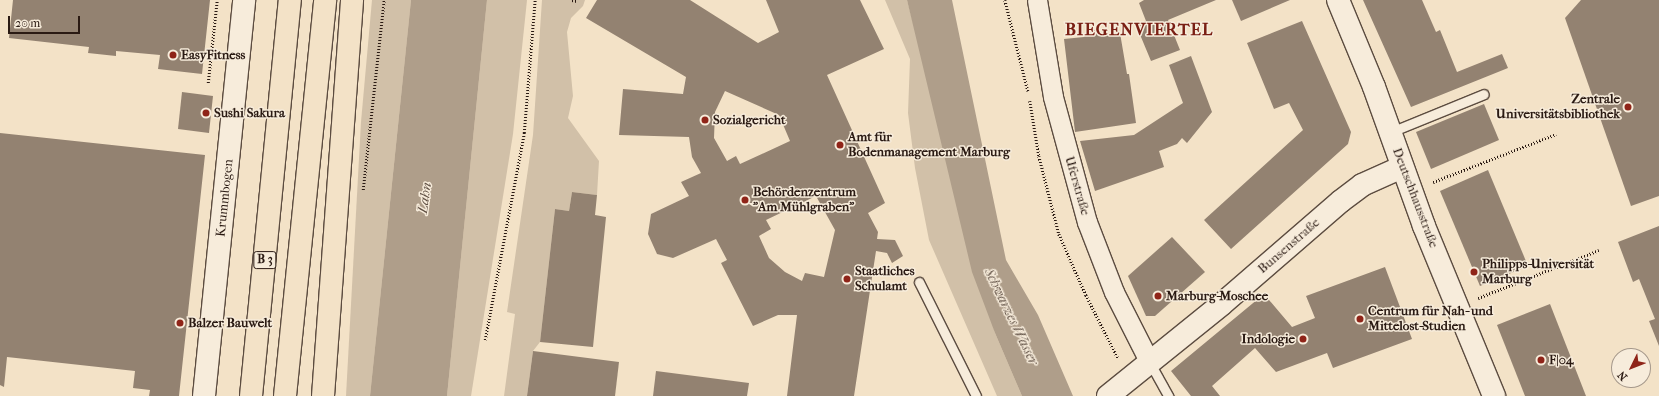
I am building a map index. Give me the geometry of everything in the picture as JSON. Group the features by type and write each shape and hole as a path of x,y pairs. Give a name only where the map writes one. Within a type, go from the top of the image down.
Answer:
{"highway":[{"name":"B 3","path":"250,396 279,124 290,0"},
{"path":"285,396 325,0"},
{"path":"323,396 352,0"}],"main road":[{"name":"Krummbogen","path":"204,396 244,0"},
{"name":"Deutschhausstraße","path":"1338,0 1391,132 1402,167 1494,396"},
{"name":"Bunsenstraße","path":"1108,396 1222,304 1341,201 1362,185 1402,167"}],"street":[{"name":"Uferstraße","path":"1037,0 1053,97 1087,222 1114,292 1150,361"}],"lane":[{"path":"1391,132 1484,94"},
{"path":"919,282 976,396"},
{"path":"1150,361 1168,396"}],"path":[{"path":"208,83 217,0"},
{"path":"485,340 524,133 536,0"},
{"path":"572,0 577,1"},
{"path":"1441,179 1556,134"},
{"path":"1458,306 1599,250"}],"shaded area":[{"path":"372,0 411,0 370,396 346,396 361,122"},
{"path":"487,0 527,0 513,134 471,396 447,396"},
{"path":"542,0 585,0 583,6 571,18 567,32 573,96 568,118 599,161 597,195 572,192 569,211 555,209 540,342 533,351 527,396 504,396 515,314 507,312 533,135"},
{"path":"885,0 907,0 995,333 1022,396 997,396 929,240 915,168 908,113 910,59"}],"water":[{"name":"Lahn","path":"411,0 487,0 447,396 370,396"},
{"name":"Schwarzes Wasser","path":"907,0 952,0 1006,260 1038,315 1073,396 1022,396 995,333 972,272"}],"building":[{"path":"13,0 210,0 202,74 158,69 160,55 116,51 116,56 88,53 89,47 9,38"},
{"name":"Behördenzentrum \"Am Mühlgraben\"","path":"597,0 690,0 758,43 779,32 766,0 860,0 884,49 827,75 885,203 868,213 878,232 877,239 895,240 903,256 892,263 887,253 876,251 854,396 787,396 797,315 778,315 753,326 721,263 727,260 716,239 673,258 657,254 648,234 651,214 689,196 681,182 701,173 692,157 689,137 619,135 623,89 683,94 686,77 586,18","holes":["725,91 779,115 790,141 740,164 736,156 727,161 714,138 715,112","816,196 835,230 824,277 805,273 802,281 785,272 769,258 759,236 771,229 766,220"]},
{"path":"1144,0 1216,0 1168,20 1180,50 1151,61 1136,25 1146,21 1139,3"},
{"path":"1232,0 1290,0 1241,21"},
{"path":"1363,0 1422,0 1436,32 1440,30 1457,72 1502,54 1508,68 1411,107"},
{"name":"Zentrale Universitätsbibliothek","path":"1581,0 1659,0 1659,196 1631,206 1565,18"},
{"path":"1302,21 1351,132 1348,144 1231,249 1204,220 1303,130 1289,103 1274,109 1247,43"},
{"path":"1097,30 1101,35 1120,33 1127,74 1129,74 1136,123 1075,132 1064,39 1084,37 1087,31"},
{"path":"1191,56 1212,112 1187,143 1182,138 1177,144 1159,151 1164,167 1095,191 1080,141 1134,135 1183,103 1169,65"},
{"path":"182,92 213,96 209,133 178,129"},
{"path":"1484,104 1499,140 1431,169 1416,132"},
{"path":"0,133 205,155 179,396 149,396 150,390 133,388 135,371 7,357 4,387 0,385"},
{"path":"1488,170 1528,266 1480,286 1440,191"},
{"path":"572,192 597,195 595,215 606,217 593,347 540,342 555,209 569,211"},
{"path":"1659,226 1659,346 1649,321 1655,319 1639,279 1633,282 1618,242"},
{"name":"Marburg-Moschee","path":"1172,237 1205,272 1155,316 1146,316 1128,276"},
{"path":"1385,267 1412,339 1333,368 1327,353 1276,372 1255,348 1212,386 1220,396 1191,396 1171,371 1264,294 1292,327 1315,318 1306,296"},
{"name":"F|04","path":"1550,304 1586,396 1525,396 1497,325"},
{"path":"533,351 619,362 615,396 527,396"},
{"path":"656,371 749,383 747,396 653,396"}],"place":[{"name":"EasyFitness","path":"173,55"},
{"name":"Zentrale Universitätsbibliothek","path":"1628,107"},
{"name":"Sushi Sakura","path":"206,113"},
{"name":"Sozialgericht","path":"705,120"},
{"name":"Amt für Bodenmanagement Marburg","path":"840,145"},
{"name":"Behördenzentrum \"Am Mühlgraben\"","path":"745,200"},
{"name":"Philipps-Universität Marburg","path":"1474,272"},
{"name":"Staatliches Schulamt","path":"847,279"},
{"name":"Marburg-Moschee","path":"1158,296"},
{"name":"Centrum für Nah- und Mittelost-Studien","path":"1360,319"},
{"name":"Balzer Bauwelt","path":"180,323"},
{"name":"Indologie","path":"1303,339"},
{"name":"F|04","path":"1541,360"}],"district":[{"name":"BIEGENVIERTEL","path":"1139,30"}]}
